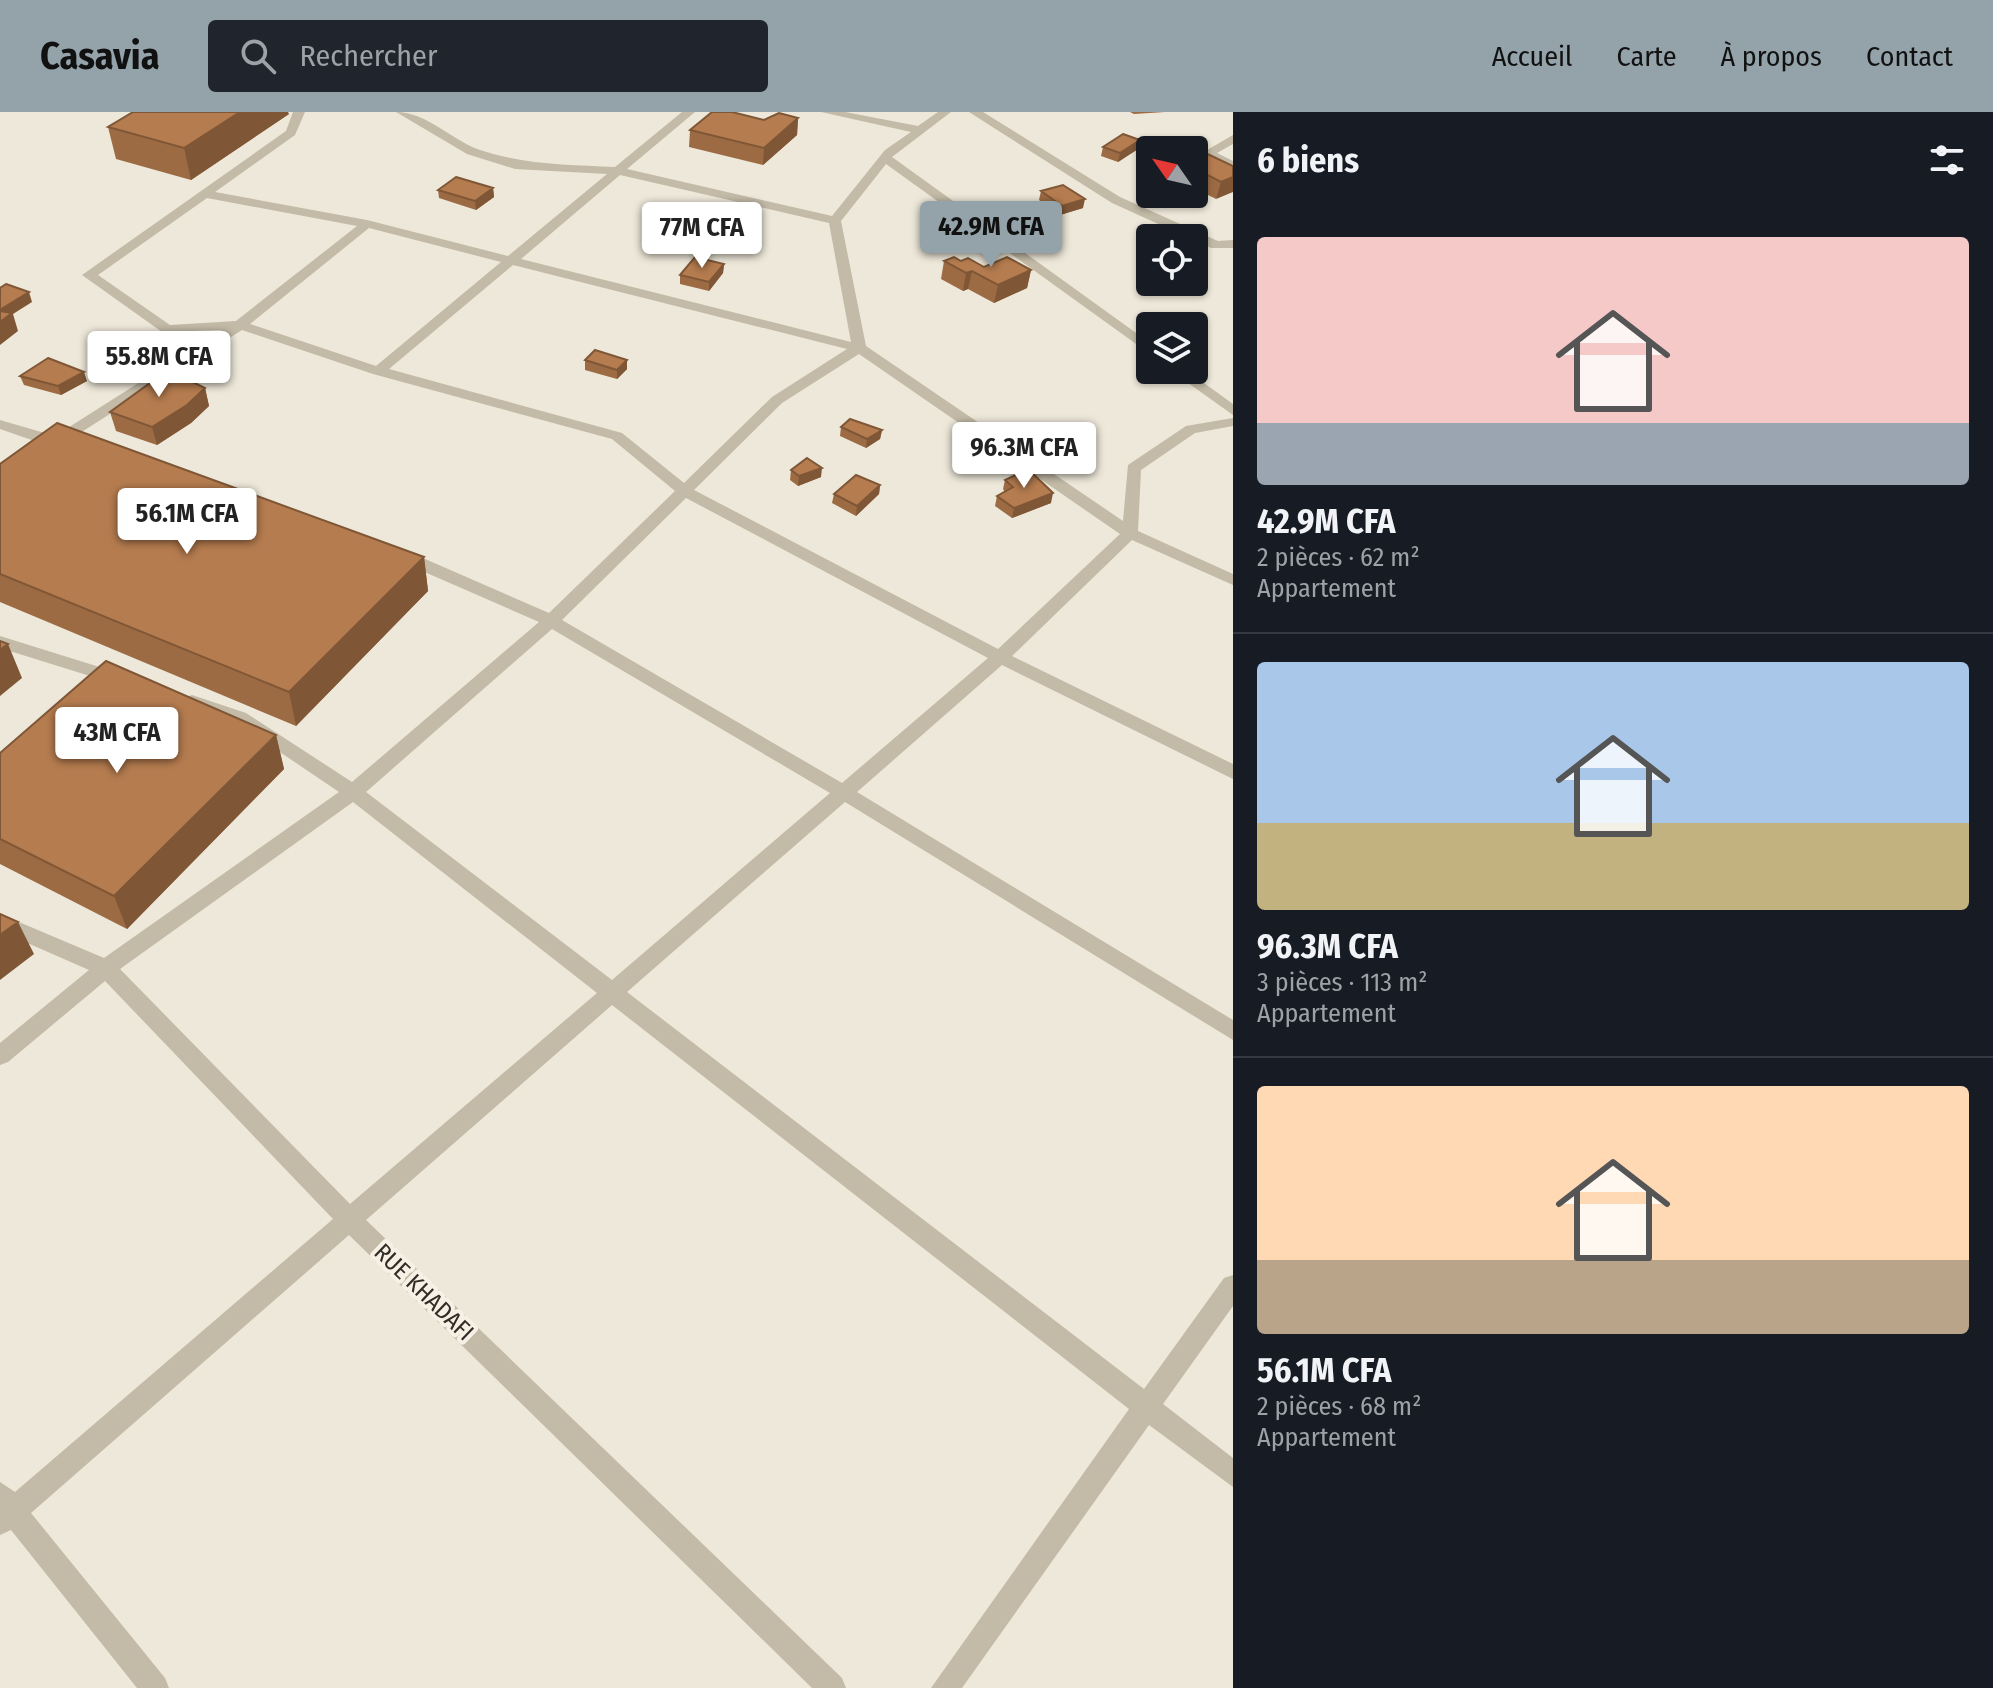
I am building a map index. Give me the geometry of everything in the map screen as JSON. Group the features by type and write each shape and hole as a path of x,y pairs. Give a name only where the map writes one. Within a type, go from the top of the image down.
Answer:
{"street":[{"path":"299,112 291,133 89,275 167,329 240,325 378,371 617,436 683,490 1000,657 1233,772"},
{"path":"402,112 471,151 519,166 618,171 835,221"},
{"path":"378,371 689,112"},
{"path":"827,112 920,130"},
{"path":"859,348 835,221 885,158 945,112"},
{"path":"975,112 1116,200 1216,245 1233,244"},
{"path":"1233,139 1208,153 1233,166"},
{"path":"885,158 1136,340"},
{"path":"205,194 367,224 859,348 1130,533 1233,580"},
{"path":"34,456 240,325 367,224"},
{"path":"0,1056 106,968 353,792 551,621 777,400 859,348"},
{"path":"1196,384 1233,411"},
{"path":"155,1688 4,1509 350,1220 1000,657 1130,533 1133,468 1191,429 1233,422"},
{"path":"0,424 88,451"},
{"path":"390,551 551,621 843,792 1233,1031"},
{"path":"0,642 135,684"},
{"path":"165,693 240,717 353,792 1233,1474"},
{"name":"RUE KHADAFI","path":"0,922 106,968 350,1220 832,1688"},
{"path":"945,1688 1233,1286"}],"building":[{"path":"133,112 240,112 184,148 108,127"},
{"path":"712,112 732,112 764,120 779,113 798,118 764,148 690,130"},
{"path":"1123,134 1136,139 1136,143 1120,153 1103,147"},
{"path":"1208,154 1233,166 1233,177 1221,182 1208,175"},
{"path":"456,177 493,188 475,201 438,190"},
{"path":"1063,185 1085,199 1062,206 1041,191"},
{"path":"695,257 724,264 709,282 680,275"},
{"path":"954,257 961,261 968,258 984,267 1007,257 1031,270 998,285 944,261"},
{"path":"6,284 29,292 0,310 0,288"},
{"path":"0,311 12,313 0,322"},
{"path":"595,350 627,360 617,370 585,360"},
{"path":"48,358 84,372 58,386 20,376"},
{"path":"168,370 205,388 187,405 152,427 110,412"},
{"path":"850,419 882,430 867,439 841,427"},
{"path":"57,423 424,557 289,692 0,574 0,464"},
{"path":"807,458 822,468 799,476 791,470"},
{"path":"1028,469 1053,493 1014,508 997,496 1013,487 1005,480"},
{"path":"856,475 880,485 857,506 834,494"},
{"path":"106,661 276,735 114,896 0,839 0,753"},
{"path":"0,914 18,922 0,935"}]}
